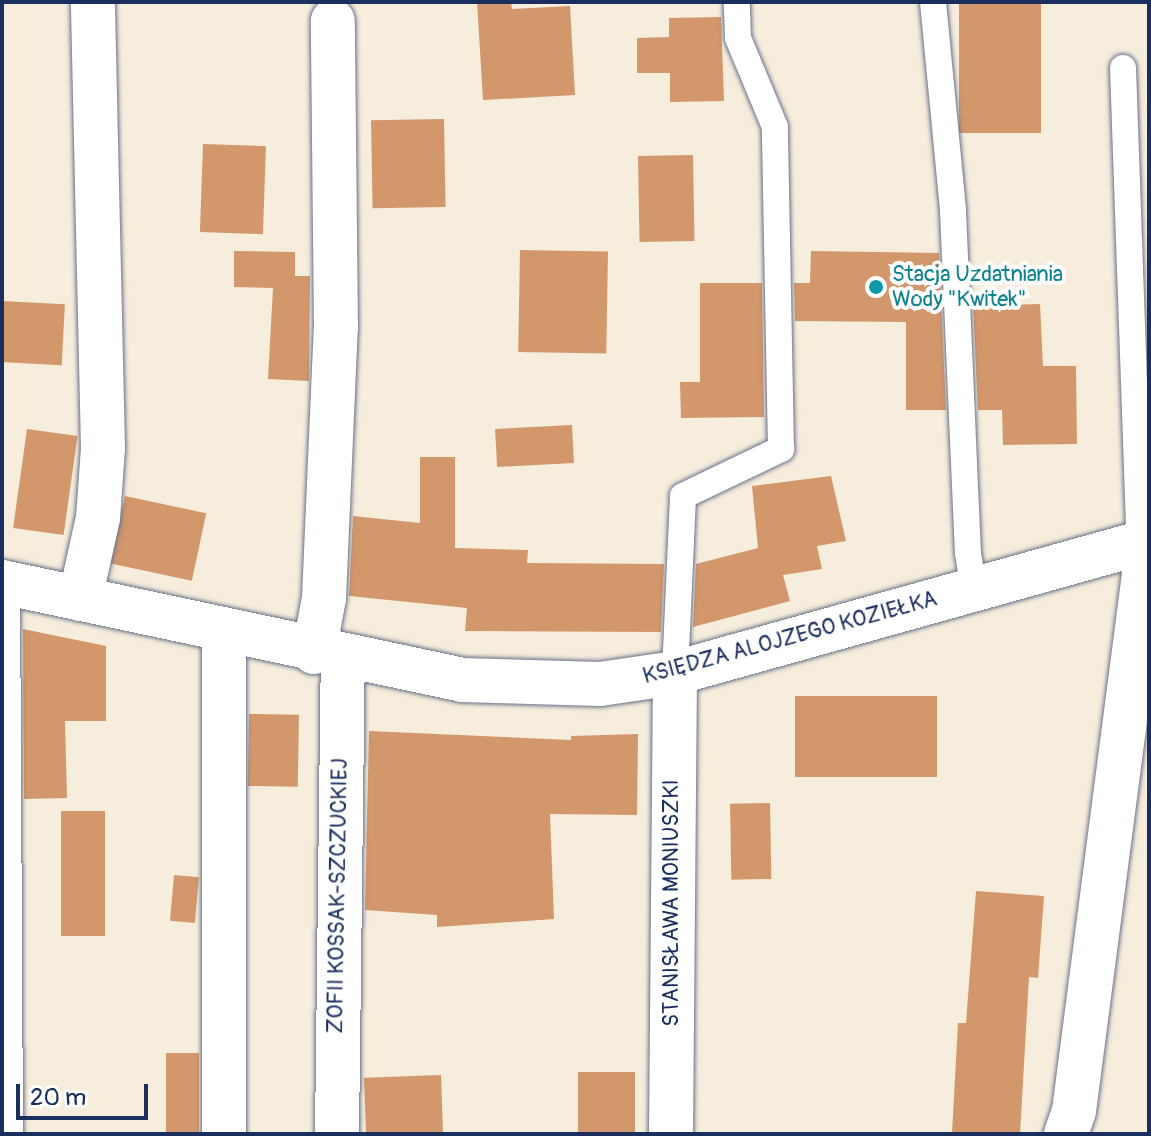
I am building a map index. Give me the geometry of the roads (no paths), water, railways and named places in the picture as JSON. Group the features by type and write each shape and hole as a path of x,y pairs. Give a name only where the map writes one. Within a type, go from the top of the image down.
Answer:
{"street":[{"path":"80,599 98,518 103,449 93,2"},
{"name":"ZOFII KOSSAK-SZCZUCKIEJ","path":"333,21 336,328 324,598 329,655 337,1134"},
{"path":"1066,1134 1074,1111 1144,574 1145,542"},
{"name":"KSIĘDZA ALOJZEGO KOZIEŁKA","path":"5,582 224,633 462,680 600,684 675,673 1145,542"},
{"path":"224,633 224,1134"},
{"name":"STANISŁAWA MONIUSZKI","path":"671,1134 675,673"}],"lane":[{"path":"675,673 683,496 781,449 775,127 738,38 737,2"},
{"path":"933,2 953,211 968,553 974,589"},
{"path":"1123,68 1145,542"},
{"path":"5,582 10,1134"}],"place":[{"name":"Stacja Uzdatniania Wody \"Kwitek\"","path":"876,287"}]}
